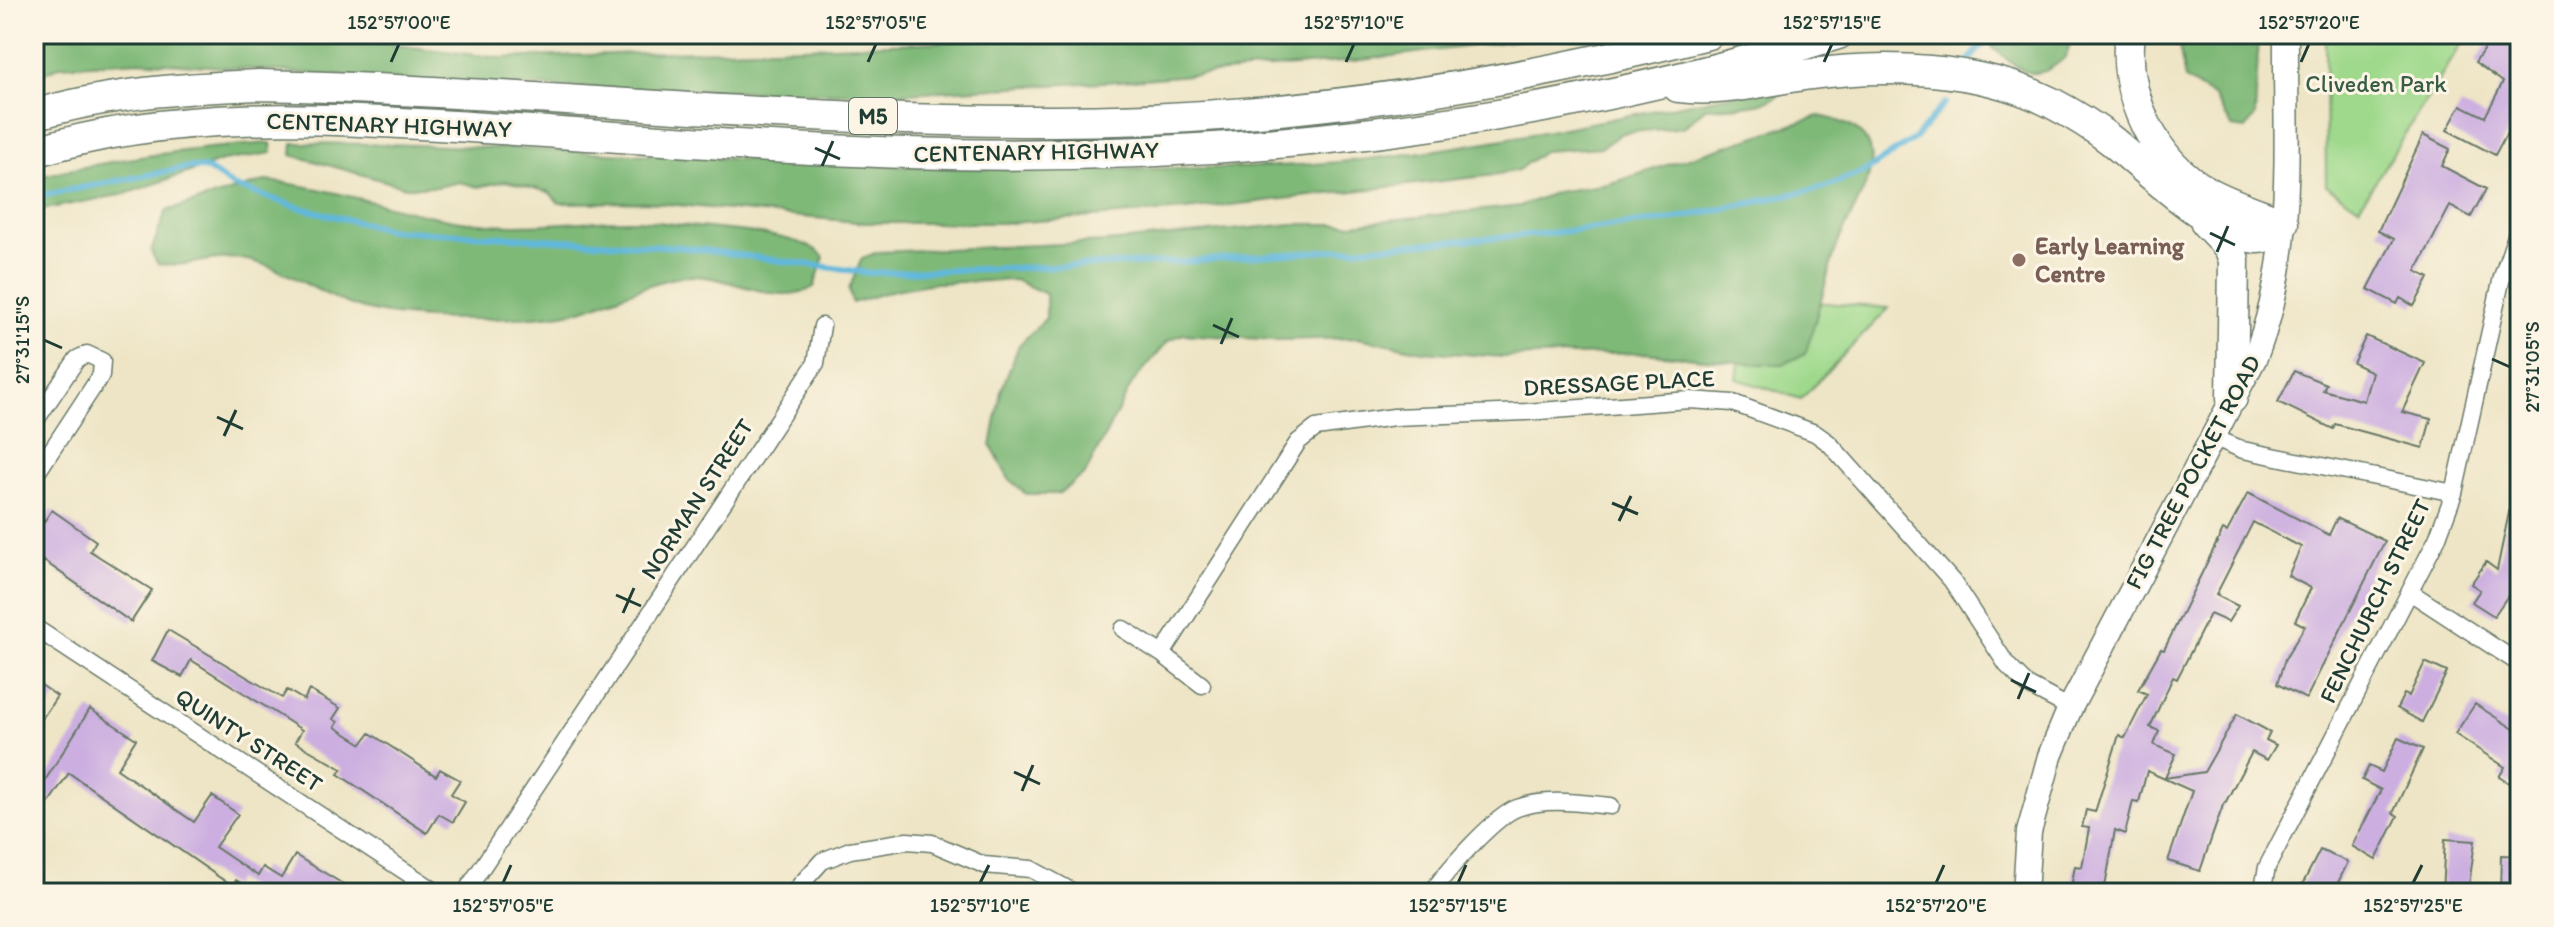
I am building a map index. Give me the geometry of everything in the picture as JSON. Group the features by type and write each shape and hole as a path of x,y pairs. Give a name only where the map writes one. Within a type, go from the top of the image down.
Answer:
{"highway":[{"name":"CENTENARY HIGHWAY","path":"34,115 64,106 151,92 259,85 942,119 1200,117 1474,84 1546,72 1708,34"},
{"name":"CENTENARY HIGHWAY","path":"34,152 122,130 255,119 390,122 909,153 1143,152 1379,133 1484,118 1656,84 1838,34"},
{"path":"2130,34 2131,85 2146,126 2171,162 2209,193 2283,223 2266,237 2252,237 2212,219 2180,199"},
{"path":"1656,84 1708,91 1809,74 1928,71 2028,92 2066,111 2109,139 2223,240 2234,260 2232,398"}],"main road":[{"name":"FIG TREE POCKET ROAD","path":"2025,893 2029,832 2050,756 2070,708 2255,357 2272,310 2283,223 2286,34"}],"street":[{"name":"FENCHURCH STREET","path":"2262,893 2267,867 2437,539 2454,493 2502,277 2520,224"},
{"name":"NORMAN STREET","path":"465,893 816,363 822,326"},
{"path":"34,423 77,359 87,354 102,361 101,375 34,477"},
{"name":"DRESSAGE PLACE","path":"1162,654 1298,442 1316,428 1394,417 1723,401 1815,433 1829,443 1952,581 2007,665 2027,685 2070,708"},
{"path":"2213,437 2243,450 2454,493"},
{"path":"2410,592 2520,664"},
{"name":"QUINTY STREET","path":"34,627 438,893"},
{"path":"1123,629 1202,685"},
{"path":"1432,893 1477,841 1515,809 1558,801 1611,806"},
{"path":"793,893 822,861 850,850 907,841 932,843 984,865 1031,869 1075,893"}],"green space":[{"path":"34,34 307,34 500,58 944,42 1045,34 1565,34 1353,61 1121,81 888,94 465,85 139,61 60,66 34,78"},
{"path":"1992,34 2077,34 2062,61 2040,73 2032,73 2018,68 1992,48"},
{"path":"2177,34 2259,34 2255,116 2246,129 2232,127 2214,97 2185,79"},
{"name":"Cliveden Park","path":"2325,34 2468,34 2359,207 2326,185"},
{"path":"1773,87 1780,92 1767,101 1746,106 1705,108 1684,127 1622,133 1602,147 1543,151 1518,170 1495,175 1186,210 1010,223 867,223 646,202 559,203 549,192 506,181 478,187 460,182 437,187 406,187 292,155 293,143 506,148 932,167 1145,169 1291,165 1449,148"},
{"path":"1819,116 1848,125 1864,137 1871,152 1870,169 1837,246 1805,354 1783,364 1643,353 1503,357 1423,351 1358,338 1277,340 1183,334 1169,340 1133,382 1085,474 1058,494 1026,494 1009,479 991,446 1001,391 1019,345 1046,318 1046,294 1015,280 935,283 894,290 852,303 849,289 862,258 878,252 1106,242 1293,224 1351,224 1521,206 1556,192 1608,184"},
{"path":"271,143 272,153 222,161 125,194 34,211 34,178 151,155"},
{"path":"265,181 319,189 424,214 479,223 518,225 636,220 746,232 801,243 824,257 814,287 798,293 765,292 713,278 679,277 581,310 535,317 472,319 410,316 364,309 273,268 241,259 158,264 151,252 166,211"},
{"path":"1776,299 1889,308 1801,399 1737,379 1744,326"}],"building":[{"path":"2494,34 2520,34 2520,46 2513,56 2516,58 2520,49 2520,108 2495,155 2447,130 2461,105 2485,117 2503,82 2475,62"},
{"path":"2423,135 2450,149 2442,166 2486,189 2471,217 2450,206 2416,271 2429,278 2414,306 2400,298 2397,304 2368,289 2394,239 2378,231"},
{"path":"2366,336 2425,363 2402,412 2431,419 2423,448 2335,424 2333,429 2278,402 2294,371 2326,384 2323,390 2364,401 2372,372 2353,363"},
{"path":"2248,493 2329,535 2337,518 2385,541 2306,699 2277,684 2285,659 2305,626 2295,621 2311,588 2288,576 2301,547 2253,522 2216,595 2238,606 2228,622 2210,614 2177,679 2173,677 2150,727 2159,731 2154,745 2176,754 2165,778 2204,772 2237,714 2270,732 2266,740 2276,745 2267,760 2252,752 2221,811 2200,871 2168,861 2192,791 2147,771 2139,802 2133,801 2125,834 2115,830 2104,893 2070,893 2075,866 2082,867 2089,828 2082,827 2086,810 2095,812 2119,735 2125,738 2147,694 2138,690 2161,649 2164,650 2223,530 2227,532"},
{"path":"2512,498 2520,498 2520,578 2494,616 2472,602 2480,590 2471,584 2486,562 2497,570"},
{"path":"52,510 96,541 90,551 152,590 131,622 44,561 34,576 34,536"},
{"path":"168,630 282,698 287,690 304,700 309,690 340,708 333,719 338,722 335,727 362,744 370,733 436,776 440,769 460,780 451,794 465,802 453,822 439,814 427,833 338,774 342,769 295,742 302,730 191,660 182,677 152,661"},
{"path":"2425,662 2447,672 2422,722 2397,708 2404,694 2409,696"},
{"path":"34,680 57,696 34,731"},
{"path":"2475,704 2520,733 2520,790 2499,777 2505,767 2455,734"},
{"path":"90,709 136,739 117,769 194,822 212,796 238,814 215,847 258,876 263,867 281,878 295,855 358,893 248,893 250,888 236,880 232,886 69,773 34,824 34,775 44,782"},
{"path":"2398,738 2423,749 2393,813 2398,816 2376,860 2352,846 2381,790 2362,780 2369,766 2382,772"},
{"path":"2445,839 2475,841 2468,893 2442,893"},
{"path":"2320,850 2348,862 2333,893 2298,893"},
{"path":"2501,855 2520,856 2520,893 2500,893"}],"waterway":[{"path":"1965,65 1986,41 2013,34"},
{"path":"34,197 190,167 208,169 233,186 301,208 390,230 680,247 870,273 1183,262 1541,234 1668,220 1822,188 1866,171 1915,138 1945,103"}],"place":[{"name":"Early Learning Centre","path":"2019,260"}]}
